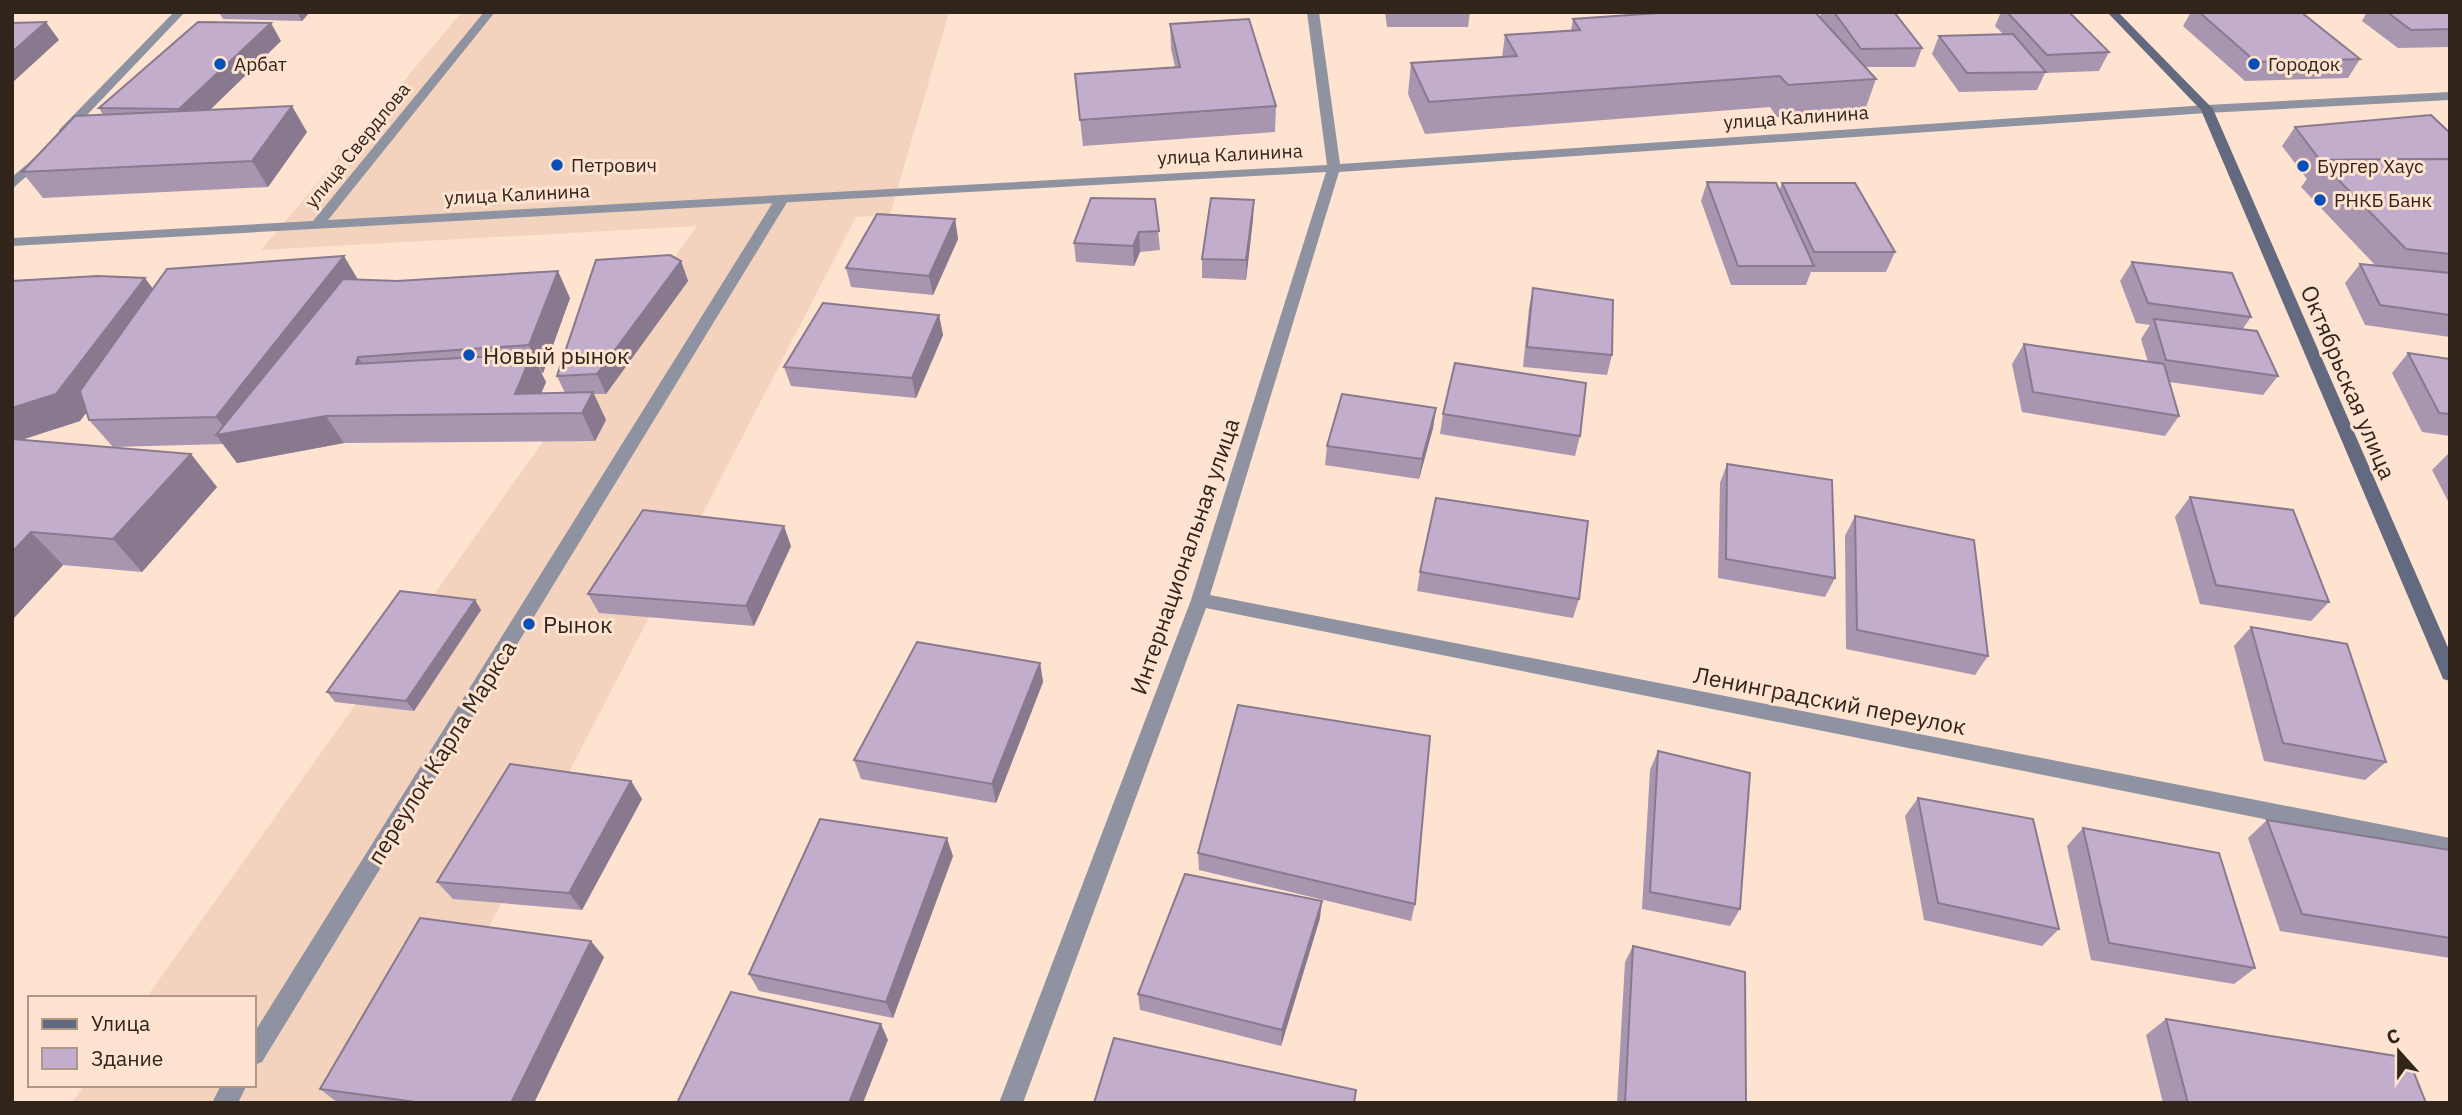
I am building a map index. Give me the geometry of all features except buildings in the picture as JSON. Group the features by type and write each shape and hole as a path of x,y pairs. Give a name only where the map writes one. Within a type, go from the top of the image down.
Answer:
{"main road":[{"path":"2112,12 2207,109"},
{"name":"Октябрьская улица","path":"2207,109 2450,674"}],"street":[{"path":"12,185 180,12"},
{"name":"Интернациональная улица","path":"1012,1103 1200,600 1334,168 1313,12"},
{"name":"улица Свердлова","path":"322,219 460,49"},
{"name":"улица Калинина","path":"12,242 322,219 782,199 1334,168 2207,109 2450,96"},
{"name":"переулок Карла Маркса","path":"256,1051 782,199"},
{"name":"Ленинградский переулок","path":"1200,600 2450,848"},
{"path":"224,1103 233,1087"}],"shaded area":[{"name":"Рынок","path":"462,12 949,12 890,215 856,217 398,1103 72,1103 83,1087 256,1087 256,996 147,996 697,226 261,250"}],"place":[{"name":"Арбат","path":"220,64"},
{"name":"Городок","path":"2254,64"},
{"name":"Петрович","path":"557,165"},
{"name":"Бургер Хаус","path":"2303,166"},
{"name":"РНКБ Банк","path":"2320,200"},
{"name":"Новый рынок","path":"469,355"},
{"name":"Рынок","path":"529,624"}]}
